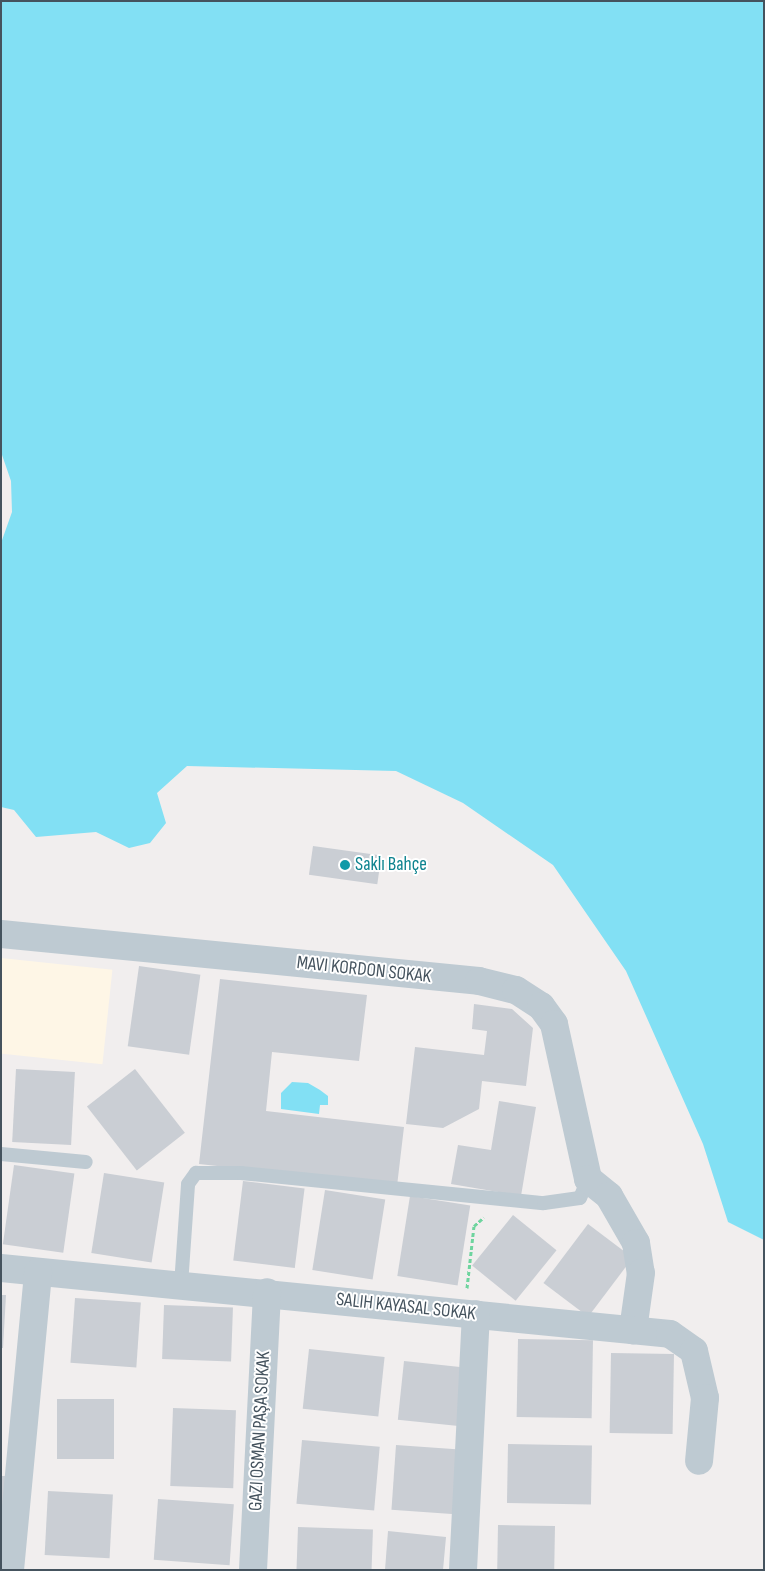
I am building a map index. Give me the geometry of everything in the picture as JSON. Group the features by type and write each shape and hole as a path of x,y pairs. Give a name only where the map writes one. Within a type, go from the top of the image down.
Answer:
{"street":[{"name":"MAVI KORDON SOKAK","path":"1,934 479,981 516,990 541,1006 554,1024 588,1179"},
{"path":"588,1179 609,1196 636,1243 641,1273 633,1330"},
{"name":"SALIH KAYASAL SOKAK","path":"1,1268 267,1292 670,1334 694,1351 705,1398 699,1461"},
{"path":"10,1570 38,1272"},
{"name":"GAZI OSMAN PAŞA SOKAK","path":"253,1570 267,1292"},
{"path":"463,1570 470,1313"}],"lane":[{"path":"1,1154 86,1162"},
{"path":"181,1284 188,1184 196,1173 241,1173 544,1203 580,1198 588,1179"}],"path":[{"path":"470,1313 474,1226 490,1212"}],"shaded area":[{"path":"1,958 112,970 102,1064 1,1054"}],"water":[{"path":"1,1 764,1 764,1240 728,1222 703,1144 626,971 553,865 463,803 396,771 187,766 157,793 166,823 150,843 129,848 96,832 36,837 14,810 1,807 1,543 12,512 11,481 1,452"},
{"path":"292,1082 308,1083 320,1090 328,1096 328,1105 320,1105 319,1114 281,1109 281,1093"}],"building":[{"name":"Saklı Bahçe","path":"313,846 381,856 377,884 309,875"},
{"path":"139,966 200,975 189,1055 128,1046"},
{"path":"220,979 367,995 359,1061 272,1052 266,1111 404,1127 397,1186 199,1164"},
{"path":"474,1004 512,1009 533,1028 526,1086 482,1081 479,1109 443,1128 406,1124 415,1047 484,1055 487,1031 472,1029"},
{"path":"16,1069 75,1072 71,1145 12,1142"},
{"path":"135,1069 185,1133 137,1170 87,1107"},
{"path":"499,1101 536,1107 521,1196 451,1184 458,1145 491,1150"},
{"path":"14,1165 74,1173 63,1253 3,1244"},
{"path":"104,1173 164,1183 152,1263 91,1253"},
{"path":"243,1181 305,1189 295,1268 233,1260"},
{"path":"325,1190 385,1200 373,1280 312,1270"},
{"path":"410,1196 470,1206 458,1286 397,1276"},
{"path":"513,1215 557,1250 516,1301 472,1266"},
{"path":"588,1224 633,1258 588,1317 543,1283"},
{"path":"1,1295 6,1295 3,1348 1,1348"},
{"path":"75,1298 141,1303 136,1367 70,1363"},
{"path":"164,1305 233,1307 231,1361 162,1359"},
{"path":"518,1339 593,1340 592,1418 517,1417"},
{"path":"309,1349 385,1357 378,1417 303,1409"},
{"path":"611,1353 674,1354 673,1434 610,1433"},
{"path":"404,1361 465,1367 458,1426 398,1420"},
{"path":"57,1399 114,1399 114,1459 57,1459"},
{"path":"173,1408 236,1410 233,1488 170,1486"},
{"path":"302,1440 380,1447 374,1511 296,1504"},
{"path":"508,1444 592,1445 591,1504 507,1503"},
{"path":"396,1445 460,1449 455,1514 391,1510"},
{"path":"1,1476 7,1476 1,1519"},
{"path":"48,1491 113,1494 110,1558 45,1555"},
{"path":"158,1499 234,1504 230,1565 154,1560"},
{"path":"498,1525 555,1526 554,1570 497,1570"},
{"path":"298,1527 373,1530 372,1570 296,1570"},
{"path":"388,1531 446,1537 443,1570 385,1570"}],"place":[{"name":"Saklı Bahçe","path":"345,865"}]}
